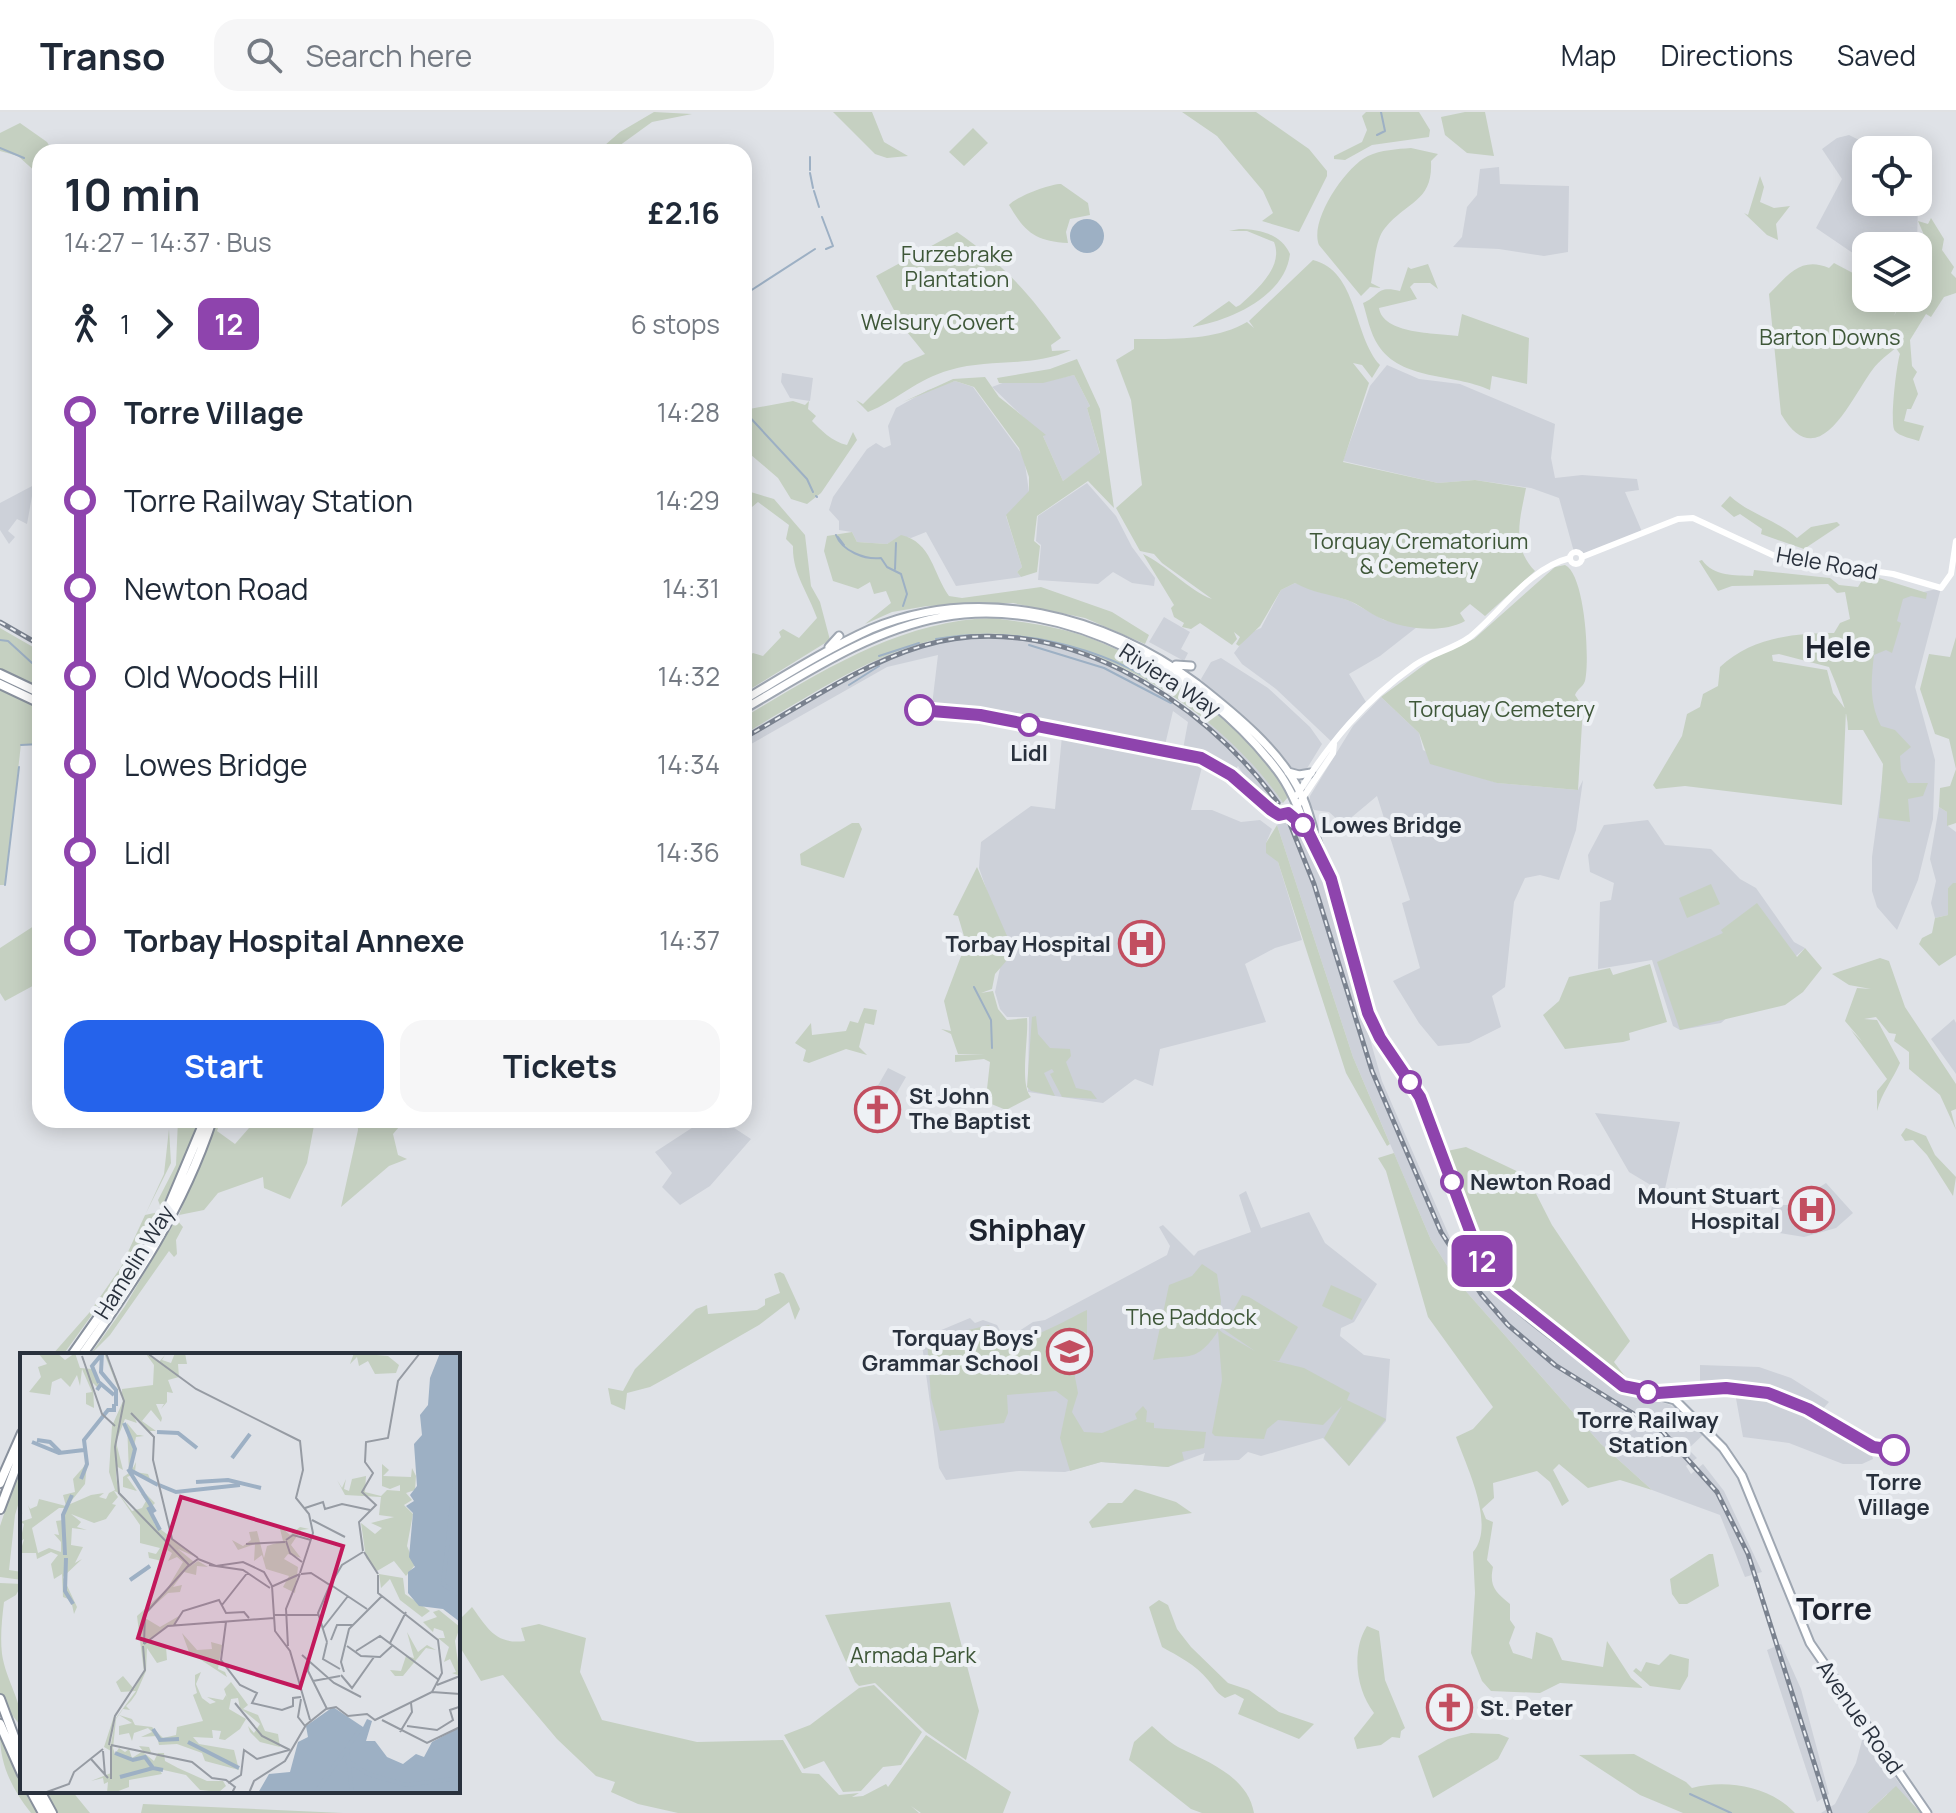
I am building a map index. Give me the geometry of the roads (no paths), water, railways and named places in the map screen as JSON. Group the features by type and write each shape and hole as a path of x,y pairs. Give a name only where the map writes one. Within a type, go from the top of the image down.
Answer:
{"highway":[{"path":"0,674 32,689"},
{"path":"0,684 32,699"},
{"name":"Hamelin Way","path":"73,1353 157,1234 202,1128"},
{"name":"Hamelin Way","path":"83,1353 154,1251 189,1182 209,1128"},
{"path":"0,1483 20,1438"},
{"path":"0,1509 20,1456"},
{"path":"0,1699 20,1753"},
{"path":"0,1724 20,1769"},
{"path":"32,1793 43,1813"},
{"path":"41,1793 52,1813"}],"main road":[{"name":"Hele Road","path":"1334,744 1348,722 1378,692 1418,663 1461,643 1539,573 1570,558 1574,552 1582,557 1678,519 1693,518 1777,557 1893,574 1941,588 1951,574 1956,541"},
{"name":"Riviera Way","path":"752,696 833,648 872,629 903,619 953,609 1003,608 1047,614 1075,621 1149,653 1220,702 1286,771 1299,798"},
{"name":"Riviera Way","path":"752,705 849,650 894,630 962,615 1029,617 1116,644 1179,681 1227,717 1252,741 1299,798"},
{"name":"Riviera Way","path":"752,696 832,645 839,636"},
{"path":"1149,653 1182,668 1191,666"},
{"path":"1331,879 1306,828 1299,798 1311,773 1334,744"},
{"path":"1299,798 1333,753 1334,744"},
{"path":"1286,771 1299,775 1311,773"},
{"path":"1299,798 1331,879 1368,1013 1380,1038 1420,1097 1489,1276 1512,1301 1623,1386"},
{"path":"1288,813 1306,828"},
{"name":"Avenue Road","path":"1623,1386 1674,1399 1734,1462 1810,1643 1927,1813"},
{"name":"Avenue Road","path":"1623,1386 1686,1410"}],"water":[{"path":"1087,219 1099,224 1104,236 1099,248 1087,253 1075,248 1070,236 1075,224"}],"waterway":[{"path":"1377,135 1385,131 1381,112"},
{"path":"0,148 24,158"},
{"path":"810,157 810,170"},
{"path":"810,173 813,188"},
{"path":"814,191 819,207"},
{"path":"822,217 833,246 826,249"},
{"path":"752,290 815,249"},
{"path":"752,420 807,479 813,492"},
{"path":"836,535 849,550 861,556 881,558 887,567 901,574 907,594 903,606"},
{"path":"838,537 844,545"},
{"path":"895,569 896,543"},
{"path":"936,639 996,635 1056,643 1114,662 1168,690"},
{"path":"0,640 8,641 32,663"},
{"path":"879,656 919,643"},
{"path":"1029,645 1104,668 1171,703"},
{"path":"849,685 879,666"},
{"path":"21,745 32,744"},
{"path":"5,885 19,767"},
{"path":"974,987 991,1020 992,1048"},
{"path":"1690,1794 1731,1813"}],"railway":[{"path":"0,622 32,640"},
{"path":"752,733 853,675 899,654 922,646 972,637 1023,639 1073,650 1122,670 1167,697 1209,729 1247,765 1278,803"},
{"path":"1288,819 1314,884 1372,1071 1441,1232 1481,1294 1508,1325 1555,1365 1663,1432 1717,1492 1748,1554 1830,1813"}],"place":[{"name":"Lidl","path":"1029,725"},
{"name":"Lowes Bridge","path":"1303,825"},
{"name":"Torbay Hospital","path":"1142,944"},
{"name":"St John The Baptist","path":"878,1109"},
{"name":"Newton Road","path":"1452,1182"},
{"name":"Mount Stuart Hospital","path":"1811,1209"},
{"name":"Torquay Boys' Grammar School","path":"1070,1351"},
{"name":"Torre Railway Station","path":"1648,1392"},
{"name":"Torre Village","path":"1894,1450"},
{"name":"St. Peter","path":"1449,1708"}],"district":[{"name":"Hele","path":"1838,648"},
{"name":"Shiphay","path":"1027,1231"},
{"name":"Torre","path":"1834,1610"}],"park label":[{"name":"Furzebrake Plantation","path":"957,266"},
{"name":"Welsury Covert","path":"938,322"},
{"name":"Barton Downs","path":"1830,337"},
{"name":"Torquay Crematorium & Cemetery","path":"1419,554"},
{"name":"Torquay Cemetery","path":"1502,709"},
{"name":"The Paddock","path":"1191,1317"},
{"name":"Armada Park","path":"913,1655"}]}
